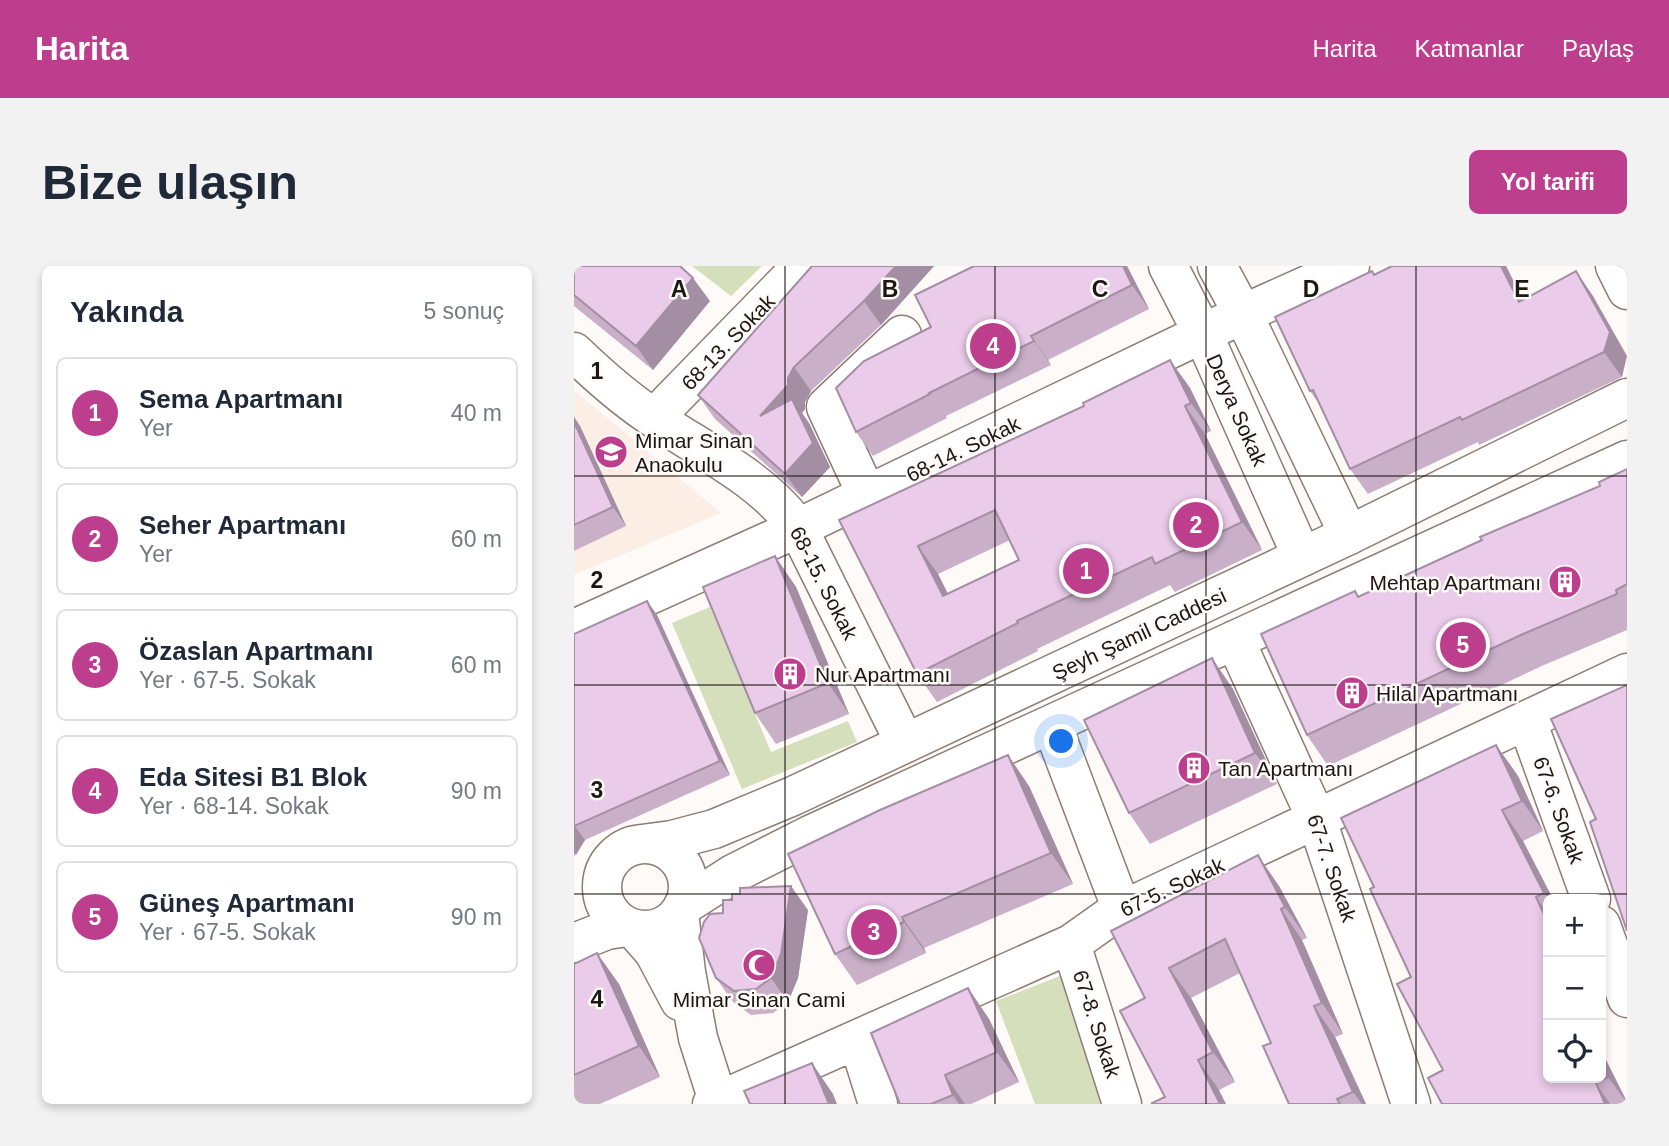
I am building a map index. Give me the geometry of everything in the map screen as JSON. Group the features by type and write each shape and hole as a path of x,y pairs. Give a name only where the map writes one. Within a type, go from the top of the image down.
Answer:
{"street":[{"name":"68-13. Sokak","path":"654,418 802,266"},
{"name":"Derya Sokak","path":"1168,266 1203,334 1302,557"},
{"path":"1217,266 1243,314 1349,535"},
{"name":"68-14. Sokak","path":"574,629 798,528 1243,314 1350,266"},
{"path":"1615,266 1627,290"},
{"path":"867,495 825,407 902,335"},
{"name":"68-15. Sokak","path":"574,352 654,418 765,493 790,516 905,743"},
{"name":"Şeyh Şamil Caddesi","path":"574,885 628,851 714,829 793,796 1349,535 1627,398"},
{"path":"574,943 607,930 656,929 746,867 1627,460"},
{"name":"67-7. Sokak","path":"1236,640 1317,820 1411,1104"},
{"name":"67-5. Sokak","path":"716,1103 1071,944 1122,910 1627,673"},
{"name":"67-6. Sokak","path":"1527,721 1589,894"},
{"path":"1052,725 1122,910"},
{"path":"698,1038 654,952 631,928 610,913 602,892 605,869 628,851 664,849 681,864 688,885 681,910 686,972 698,1038 716,1103"},
{"path":"1606,939 1627,998"},
{"name":"67-8. Sokak","path":"1071,944 1122,1104"},
{"path":"859,1040 878,1104"}],"shaded area":[{"name":"Mimar Sinan Anaokulu","path":"574,390 721,513 574,575"}],"green space":[{"path":"692,266 762,266 731,296"},
{"path":"710,607 771,752 848,721 857,742 742,789 672,623"},
{"path":"1065,974 1111,1104 1035,1104 996,1001"}],"building":[{"path":"574,266 680,266 693,278 636,346 574,295"},
{"path":"812,266 896,266 864,301 794,367 788,378 788,385 760,416 792,399 813,443 785,474 698,395"},
{"path":"974,266 1123,266 1132,285 1031,336 1034,341 856,432 836,388 864,361 931,327 915,295"},
{"path":"1392,266 1501,266 1519,302 1576,271 1610,332 1604,352 1462,420 1460,417 1350,469 1275,317 1372,271 1374,275"},
{"path":"1170,360 1191,403 1185,406 1242,522 1155,564 1152,557 1017,621 1018,623 917,674 839,520 1084,406 1083,403","holes":["995,510 1019,560 943,596 918,546"]},
{"path":"574,422 613,507 574,525"},
{"path":"1627,469 1627,584 1616,590 1617,594 1523,634 1307,735 1261,634 1355,591 1358,597 1482,540 1480,537 1600,486 1599,482"},
{"name":"Nur Apartmanı","path":"775,556 828,683 755,713 703,587"},
{"path":"647,601 720,761 574,826 574,634"},
{"path":"1212,658 1255,753 1129,813 1084,720"},
{"path":"1627,685 1627,931 1590,822 1596,819 1551,719"},
{"path":"1496,745 1522,801 1502,810 1544,893 1536,897 1543,912 1543,1083 1596,1083 1605,1104 1442,1104 1428,1078 1443,1070 1397,984 1411,977 1370,889 1374,887 1341,818"},
{"path":"1008,755 1051,853 902,917 904,922 835,954 788,854 880,810"},
{"path":"1258,855 1285,907 1281,909 1322,1003 1314,1006 1353,1092 1337,1099 1340,1104 1289,1104 1263,1046 1271,1043 1225,939 1169,968 1213,1052 1198,1060 1220,1104 1153,1104 1165,1097 1120,1011 1145,998 1111,931"},
{"path":"791,886 781,954 771,978 756,989 734,991 716,978 699,938 704,922 710,914 723,913 723,900 732,900 732,894 740,894 740,888"},
{"path":"597,953 639,1046 574,1075 574,964"},
{"path":"968,988 997,1052 945,1075 953,1095 931,1104 900,1104 871,1033"},
{"path":"812,1063 829,1104 750,1104 744,1091"}],"place":[{"name":"Eda Sitesi B1 Blok","path":"993,346"},
{"name":"Mimar Sinan Anaokulu","path":"611,452"},
{"name":"Seher Apartmanı","path":"1196,525"},
{"name":"Sema Apartmanı","path":"1086,571"},
{"name":"Mehtap Apartmanı","path":"1565,582"},
{"name":"Güneş Apartmanı","path":"1463,645"},
{"name":"Nur Apartmanı","path":"790,674"},
{"name":"Hilal Apartmanı","path":"1352,693"},
{"name":"Tan Apartmanı","path":"1194,768"},
{"name":"Özaslan Apartmanı","path":"874,932"},
{"name":"Mimar Sinan Cami","path":"759,965"}]}
